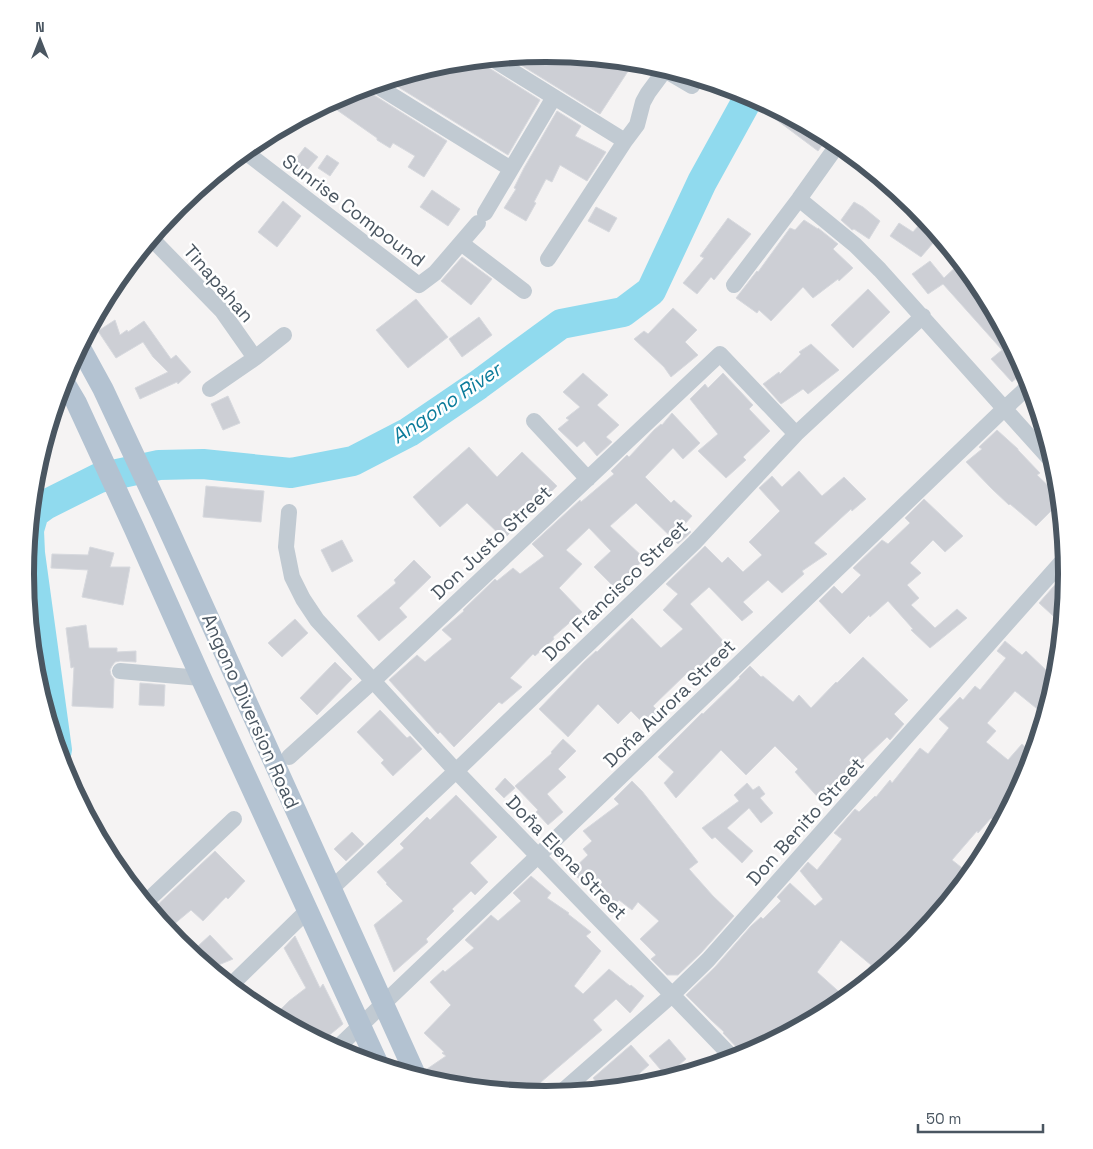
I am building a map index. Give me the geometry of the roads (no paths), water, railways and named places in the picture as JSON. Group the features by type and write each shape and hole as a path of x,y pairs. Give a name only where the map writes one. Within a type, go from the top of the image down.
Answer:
{"main road":[{"name":"Angono Diversion Road","path":"84,354 103,389 162,515 414,1070"},
{"name":"Angono Diversion Road","path":"69,390 134,528 375,1057"}],"street":[{"path":"501,64 625,141"},
{"path":"548,259 637,125 643,102 658,74"},
{"path":"682,80 692,86"},
{"path":"382,89 511,169"},
{"name":"Sunrise Compound","path":"251,156 419,285 436,273 482,218 554,97"},
{"path":"734,285 834,150"},
{"path":"799,199 855,245 923,316 1044,453"},
{"name":"Tinapahan","path":"156,243 222,311 255,358"},
{"path":"461,243 524,291"},
{"name":"Don Francisco Street","path":"331,888 456,772 694,543 796,434 923,316"},
{"path":"210,389 284,335"},
{"name":"Don Justo Street","path":"289,757 720,354 796,434"},
{"name":"Doña Aurora Street","path":"340,1044 1025,390"},
{"path":"534,421 588,479"},
{"name":"Doña Elena Street","path":"289,512 286,547 292,577 303,600 317,620 456,772 729,1053"},
{"name":"Don Benito Street","path":"568,1086 672,995 708,960 1059,565"},
{"path":"120,671 202,678"},
{"path":"149,899 234,819"},
{"path":"235,981 308,910"}],"waterway":[{"name":"Angono River","path":"38,510 99,478 159,465 203,464 291,473 353,461 409,432 478,385 561,324 623,312 651,291 702,182 746,102"},
{"name":"Angono River","path":"34,584 51,708"}]}
